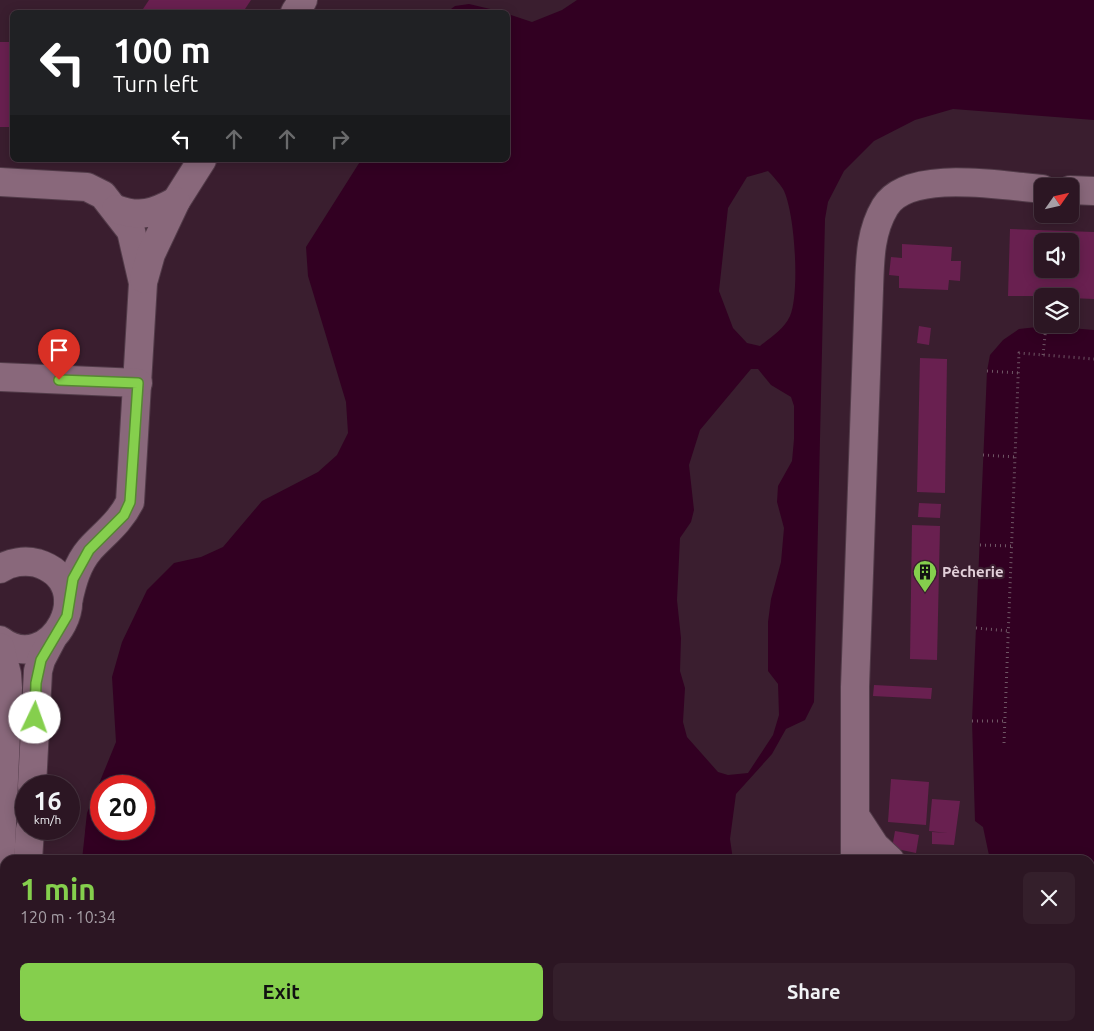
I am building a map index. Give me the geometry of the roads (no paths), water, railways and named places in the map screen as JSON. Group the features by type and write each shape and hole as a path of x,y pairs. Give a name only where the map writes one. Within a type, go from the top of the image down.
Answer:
{"street":[{"path":"33,775 38,671 41,660 67,616 73,579 79,565 89,550 124,515 130,502 143,283 151,254 176,201 201,162"},
{"path":"0,182 87,187 103,195 116,209 131,231 137,250 143,283"},
{"path":"855,855 855,688 871,250 875,229 886,205 913,186 936,182 1034,188"},
{"path":"1079,190 1094,191"},
{"path":"116,209 130,214 144,215 176,201"},
{"path":"0,377 138,383"},
{"path":"0,569 16,562 31,562 45,566 57,575 65,588 68,602"},
{"path":"0,640 15,647 28,648 41,646 52,639"},
{"path":"0,647 7,674 8,688 1,855"},
{"path":"856,817 875,846 885,855"},
{"path":"28,855 29,840"}],"place":[{"name":"Pêcherie","path":"925,593"}]}
